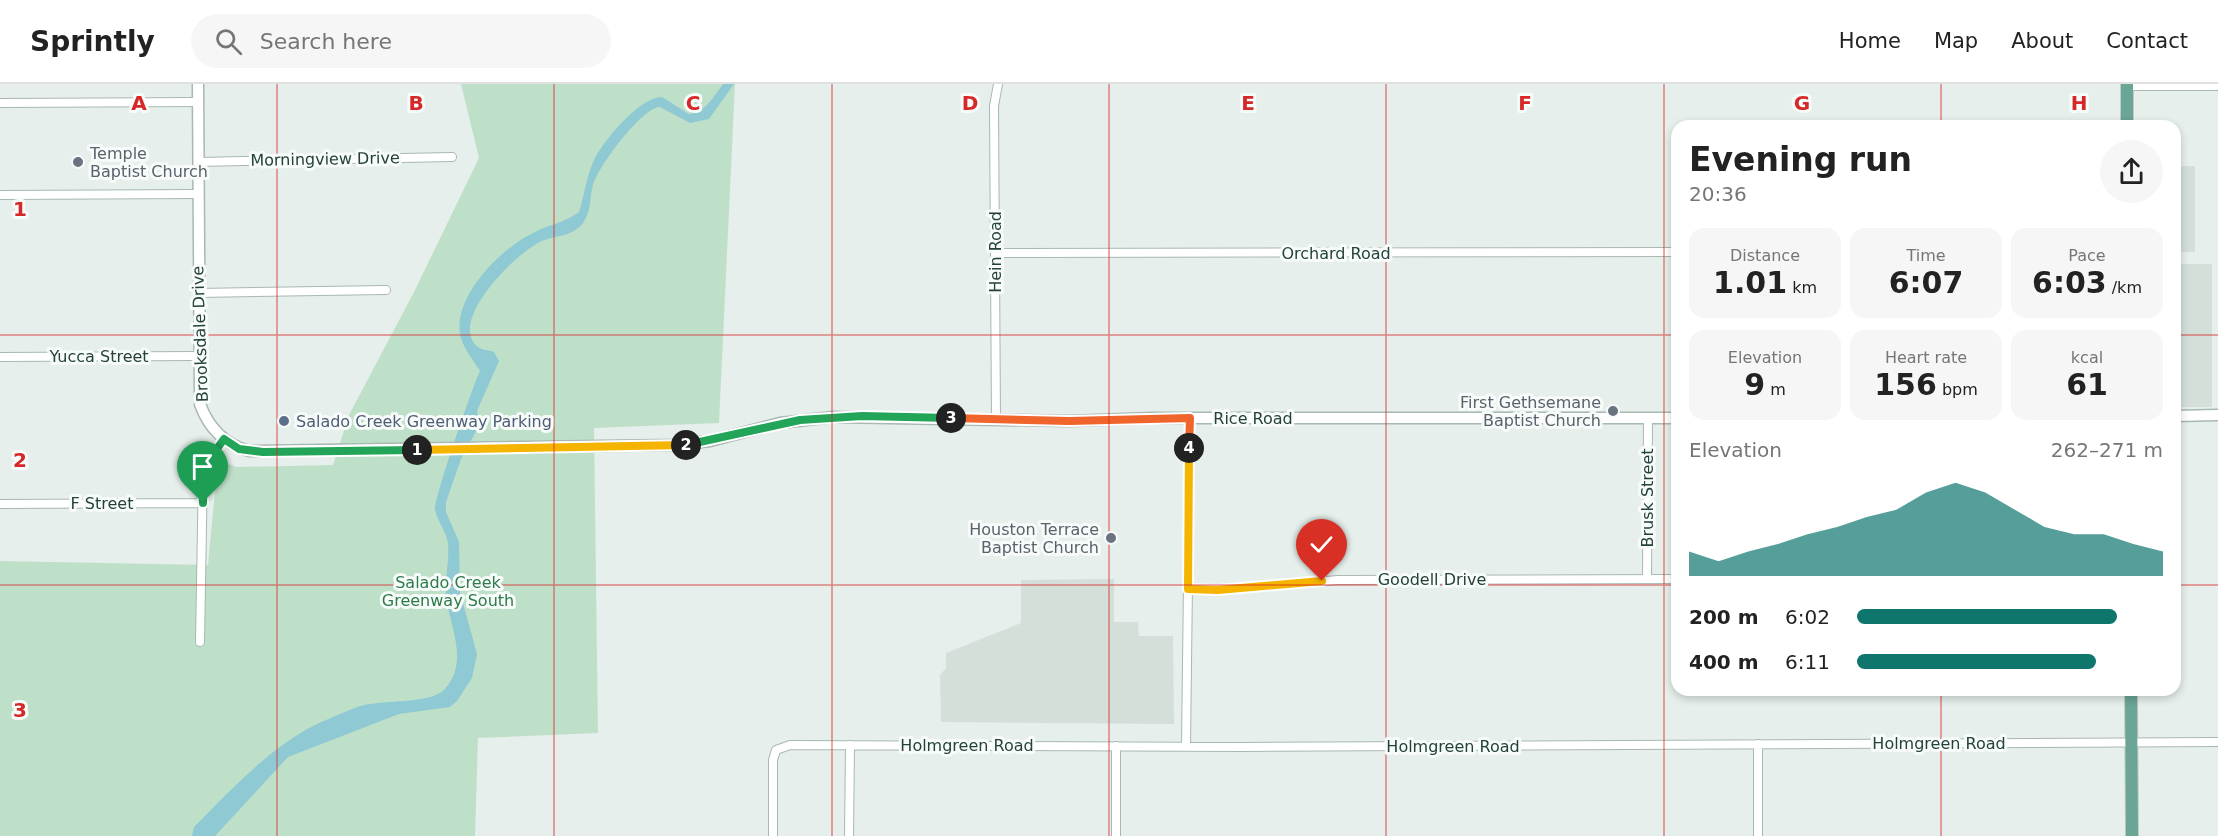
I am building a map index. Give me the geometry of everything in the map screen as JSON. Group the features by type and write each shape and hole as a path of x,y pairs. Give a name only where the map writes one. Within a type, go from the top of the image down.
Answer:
{"main road":[{"path":"2127,85 2127,120"},
{"path":"2131,696 2132,836"}],"street":[{"name":"Brooksdale Drive","path":"198,84 200,404 205,418 224,439"},
{"name":"Hein Road","path":"996,420 994,106 998,84"},
{"path":"2127,85 2218,86"},
{"path":"0,103 198,102"},
{"name":"Morningview Drive","path":"198,162 452,157"},
{"path":"0,195 198,194"},
{"name":"Orchard Road","path":"995,253 1671,252"},
{"path":"198,292 386,290"},
{"name":"Yucca Street","path":"0,357 198,356"},
{"name":"Rice Road","path":"224,439 239,449 249,452 303,452 694,444 780,423 833,417 905,416 996,420 1671,418"},
{"path":"2181,416 2218,416"},
{"path":"1186,746 1190,418"},
{"name":"Brusk Street","path":"1647,578 1648,418"},
{"path":"200,642 203,468 224,439"},
{"name":"F Street","path":"0,504 203,503"},
{"name":"Goodell Drive","path":"1188,589 1218,590 1338,580 1671,579"},
{"name":"Holmgreen Road","path":"773,836 772,769 776,750 790,745 1186,746 2218,742"},
{"path":"1758,744 1758,836"},
{"path":"849,836 850,745"},
{"path":"1116,746 1116,836"}],"shaded area":[{"path":"2181,166 2195,166 2195,252 2181,252"},
{"path":"2181,264 2212,264 2212,407 2181,407"},
{"path":"1114,579 1114,622 1138,622 1139,636 1173,636 1174,724 941,722 940,675 946,668 946,653 1021,623 1021,580"}],"green space":[{"name":"Salado Creek Greenway South","path":"461,84 735,84 719,423 594,428 598,733 478,738 475,836 0,836 0,561 208,565 218,459 236,467 333,465 349,415 414,292 479,158"}],"water":[{"path":"723,84 734,84 709,119 690,123 660,107 652,110 632,127 597,176 593,185 588,214 579,228 542,241 518,257 491,285 472,317 470,331 474,343 481,349 494,352 499,361 477,411 480,424 461,459 446,502 446,512 459,542 460,592 477,654 472,678 457,701 450,707 399,714 288,757 215,836 192,836 194,827 244,778 271,754 306,730 357,707 417,700 438,694 445,689 456,668 457,647 446,595 448,543 435,509 447,465 480,371 461,338 460,323 463,307 481,276 507,250 533,233 579,212 595,158 615,130 634,111 653,99 662,97 689,114 695,113 709,103"}],"place":[{"name":"Temple Baptist Church","path":"78,162"},
{"name":"First Gethsemane Baptist Church","path":"1613,411"},
{"name":"Salado Creek Greenway Parking","path":"284,421"},
{"name":"Houston Terrace Baptist Church","path":"1111,538"}],"route":[{"path":"203,503 203,468 212,451 224,439 239,449 249,452 676,445 710,441 780,423 833,417 896,416 967,420 1069,421 1153,417 1190,418 1188,589 1218,590 1322,581"}]}
